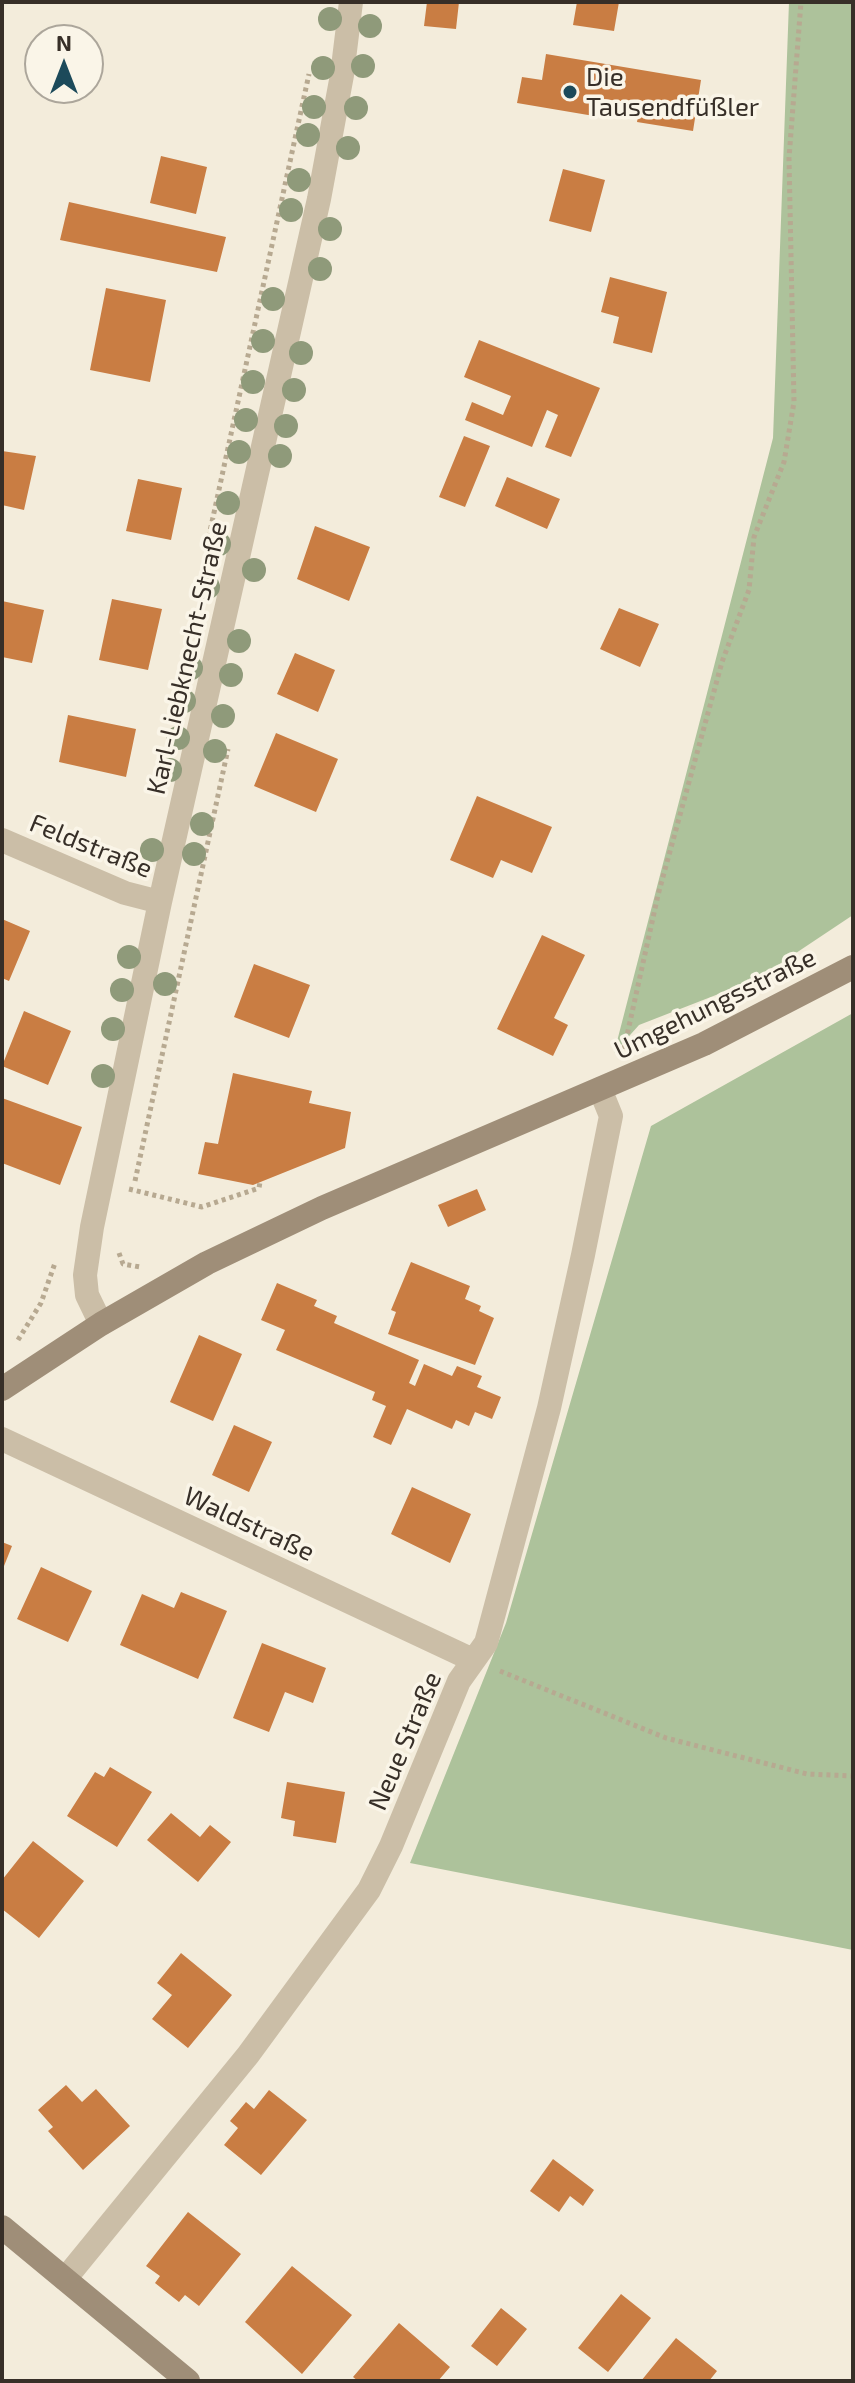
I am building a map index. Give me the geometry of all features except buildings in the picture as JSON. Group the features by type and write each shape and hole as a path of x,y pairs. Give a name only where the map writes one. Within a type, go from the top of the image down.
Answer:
{"main road":[{"name":"Umgehungsstraße","path":"600,1089 781,1007 853,967"},
{"path":"2,1389 101,1324 207,1263 600,1089"},
{"path":"2,2227 188,2381"}],"street":[{"name":"Karl-Liebknecht-Straße","path":"101,1324 87,1295 85,1275 101,1182 160,902 319,199 342,75 351,2"},
{"name":"Feldstraße","path":"2,840 125,893 160,902"},
{"name":"Neue Straße","path":"65,2279 248,2055 369,1890 459,1681 486,1643 583,1255 611,1116 600,1089"},
{"name":"Waldstraße","path":"2,1439 473,1660"}],"path":[{"path":"632,1076 623,1053 658,895 722,662 749,590 754,537 787,447 794,402 789,158 801,2"},
{"path":"130,1203 161,1058"},
{"path":"101,1182 202,1207 259,1188 260,1182"},
{"path":"122,1243 119,1257 123,1264 136,1268 144,1266"},
{"path":"11,1346 21,1338 41,1303 56,1262"},
{"path":"473,1660 666,1738 807,1774 853,1776"}],"green space":[{"path":"789,2 853,2 853,915 757,979 639,1025 614,1053 773,438"},
{"path":"853,1013 853,1950 410,1863 506,1623 651,1126"}],"place":[{"name":"Die Tausendfüßler","path":"570,92"}]}
